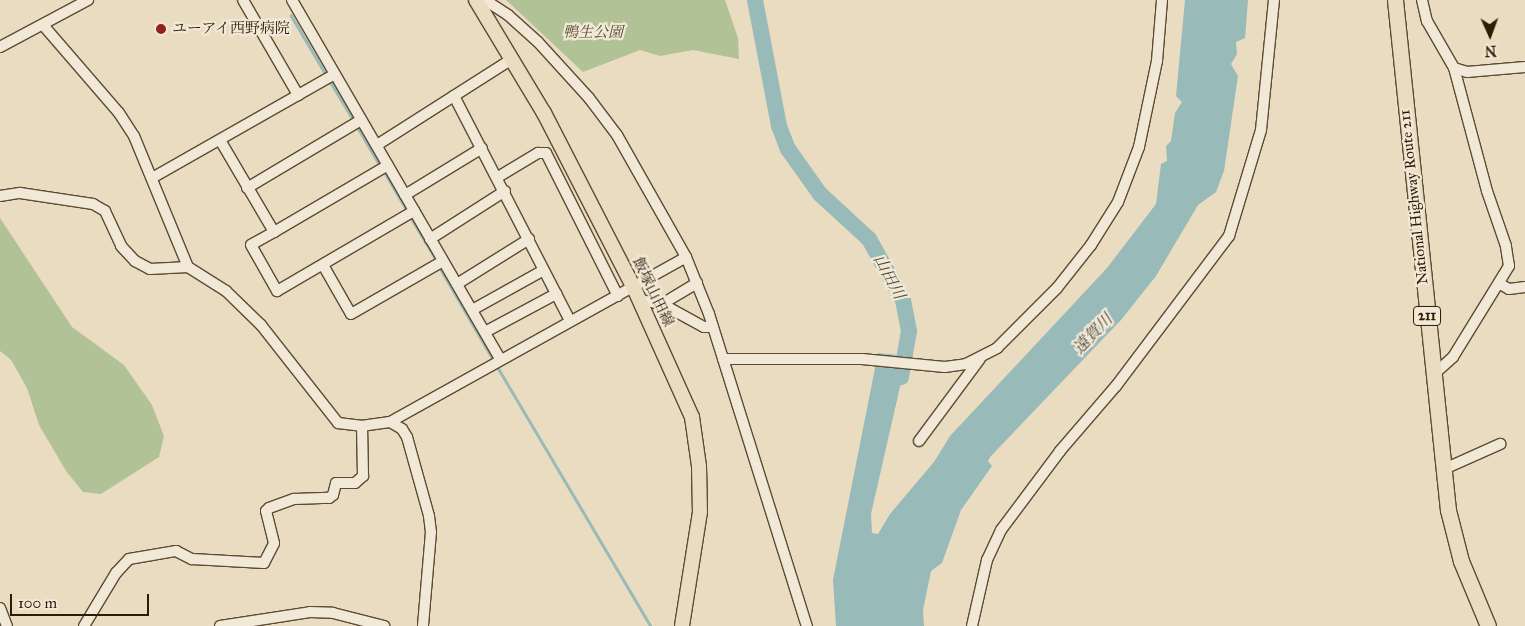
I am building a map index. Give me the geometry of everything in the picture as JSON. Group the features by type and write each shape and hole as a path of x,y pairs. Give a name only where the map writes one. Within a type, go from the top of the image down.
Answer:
{"highway":[{"name":"National Highway Route 211","path":"1395,0 1442,470 1454,536 1474,598 1488,626"}],"main road":[{"name":"飯塚山田線","path":"476,0 544,113 637,294 692,417 699,466 700,512 682,626"}],"street":[{"path":"0,47 43,25 74,3 88,0"},
{"path":"243,0 298,95"},
{"path":"292,0 500,359"},
{"path":"485,0 508,15 538,42 589,98 617,135 686,256 713,327 807,626"},
{"path":"723,359 862,359 945,367 980,359 997,348 1057,288 1091,246 1118,202 1138,147 1157,61 1162,0"},
{"path":"972,626 987,560 1001,530 1054,459 1116,386 1229,236 1261,130 1274,0"},
{"path":"1422,0 1427,21 1454,68 1487,191 1509,258 1507,274 1476,316 1453,356 1433,375"},
{"path":"43,25 119,113 134,136 188,266 226,291 261,325 338,423 362,426 390,422 500,359 618,296 637,294 662,304 704,327 713,327"},
{"path":"377,146 512,58"},
{"path":"1454,68 1467,72 1525,68"},
{"path":"152,178 335,74"},
{"path":"454,96 498,177 570,321"},
{"path":"248,188 362,120"},
{"path":"220,140 274,232"},
{"path":"405,195 482,148"},
{"path":"498,177 538,153 546,153 618,296"},
{"path":"388,165 251,245 278,291 414,211"},
{"path":"430,239 505,191"},
{"path":"0,196 20,193 93,204 105,211 121,246 135,261 150,269 188,266"},
{"path":"457,284 529,239"},
{"path":"637,294 686,256"},
{"path":"323,265 351,314 443,261"},
{"path":"472,310 544,270"},
{"path":"662,304 697,283"},
{"path":"1500,284 1509,289 1525,287"},
{"path":"485,332 556,294"},
{"path":"919,441 980,359"},
{"path":"390,422 402,429 407,437 429,516 431,532 424,626"},
{"path":"84,626 116,573 129,559 176,551 192,559 264,563 274,543 266,511 269,508 294,499 328,498 333,495 334,485 355,483 363,476 362,426"},
{"path":"1442,470 1500,444"},
{"path":"0,608 7,626"},
{"path":"220,626 310,612 333,613 384,626"}],"green space":[{"name":"鴨生公園","path":"506,0 725,0 738,38 739,59 693,50 660,56 640,50 583,72"},
{"path":"0,218 72,327 124,365 152,405 164,436 159,457 101,494 83,492 66,471 39,425 27,388 11,360 0,351"}],"water":[{"name":"遠賀川","path":"1185,0 1248,0 1245,38 1236,42 1237,54 1231,64 1238,76 1224,171 1216,192 1198,205 1156,276 1121,320 991,456 988,461 992,466 961,510 942,563 931,571 923,610 924,626 836,626 833,580 878,353 907,356 871,514 872,533 878,534 890,514 934,462 950,436 1107,268 1156,204 1161,164 1167,161 1166,146 1171,141 1175,113 1182,102 1176,96"}],"waterway":[{"name":"山田川","path":"755,0 779,126 788,149 820,194 869,239 903,300 909,331 901,377"},
{"path":"291,15 327,76"},
{"path":"330,81 354,121"},
{"path":"357,126 381,167"},
{"path":"384,171 408,212"},
{"path":"410,216 437,261"},
{"path":"439,266 494,361"},
{"path":"497,366 651,626"}],"place":[{"name":"ユーアイ西野病院","path":"161,29"}]}
